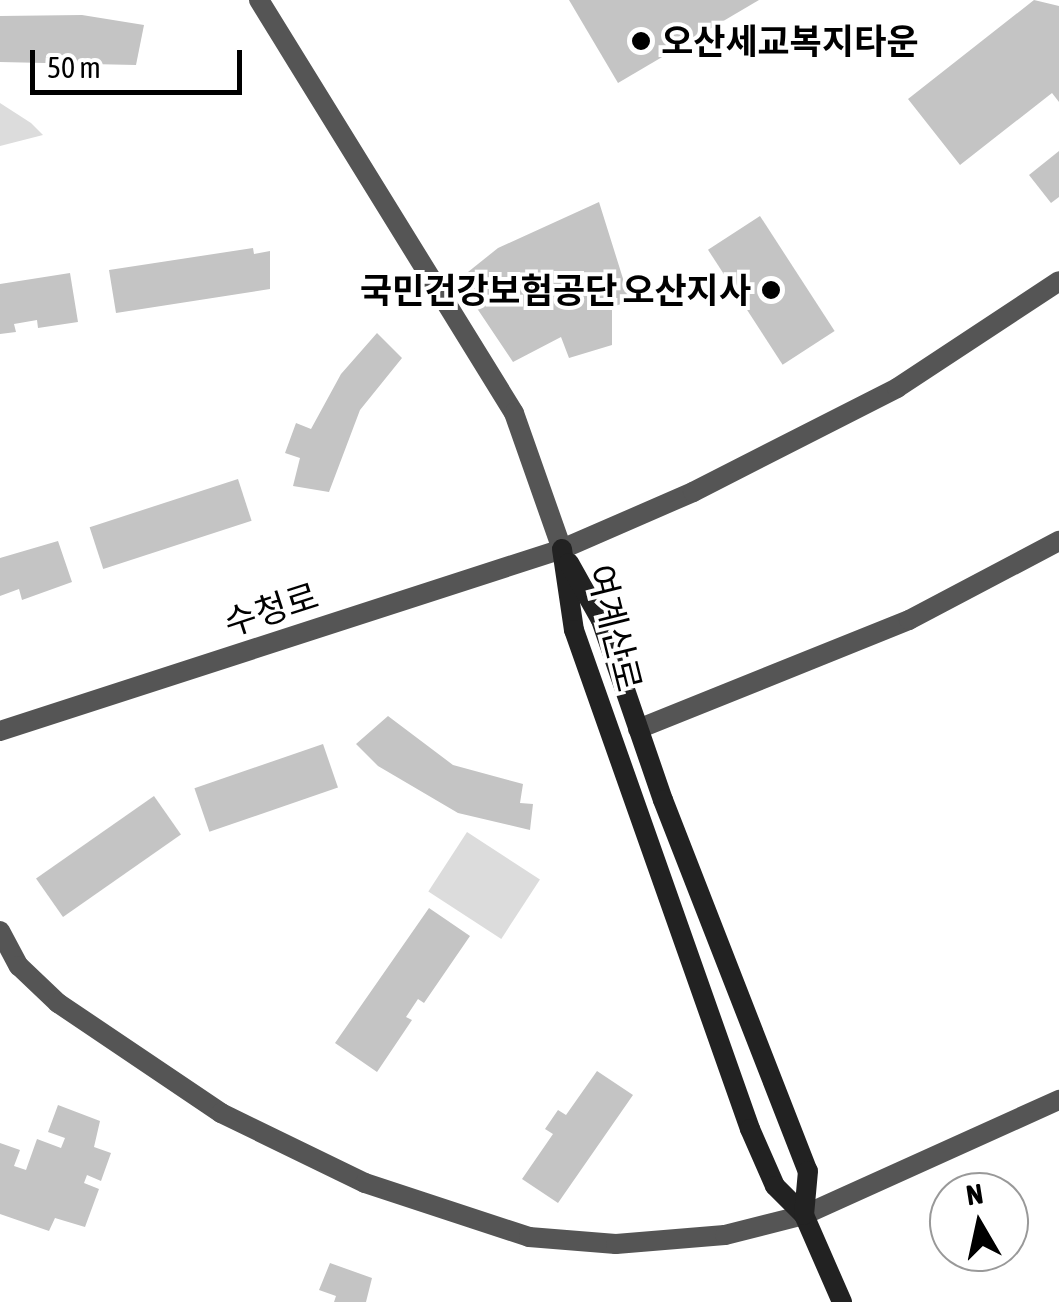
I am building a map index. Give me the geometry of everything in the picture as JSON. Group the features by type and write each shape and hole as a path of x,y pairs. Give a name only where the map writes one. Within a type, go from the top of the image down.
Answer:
{"street":[{"path":"259,0 514,413 562,549"},
{"name":"수청로","path":"0,731 562,549 693,492 897,388 1059,281"},
{"path":"638,729 909,620 1059,540"},
{"name":"여계산로","path":"562,549 601,620 638,729 808,1172 804,1215"},
{"name":"여계산로","path":"562,549 574,630 705,1008 776,1186 804,1215 842,1302"},
{"path":"0,931 18,966 58,1003 221,1113 445,1213 529,1237 616,1244 724,1235 804,1215 1059,1100"}],"shaded area":[{"path":"0,103 31,123 43,135 0,146"},
{"path":"467,832 540,879 501,939 428,892"}],"building":[{"name":"오산세교복지타운","path":"569,0 759,0 618,83"},
{"path":"1034,0 1059,6 1059,102 1052,93 960,165 908,99"},
{"path":"82,15 144,25 136,65 0,62 0,16"},
{"path":"1059,151 1059,197 1051,203 1029,175"},
{"path":"599,202 630,301 612,307 612,345 569,358 561,337 513,362 458,280 498,248"},
{"name":"국민건강보험공단 오산지사","path":"760,216 835,331 783,365 708,250"},
{"path":"253,248 254,254 270,251 270,289 116,313 109,270"},
{"path":"70,273 78,322 38,328 37,320 14,324 16,332 0,334 0,284"},
{"path":"377,333 402,358 360,410 329,492 293,486 300,458 285,453 296,423 311,429 341,374"},
{"path":"238,479 252,521 103,569 90,527"},
{"path":"58,541 72,582 22,600 19,589 0,596 0,558"},
{"path":"388,716 453,765 523,784 520,803 533,804 530,830 458,813 378,766 356,744"},
{"path":"323,744 338,787 209,832 194,788"},
{"path":"154,796 181,835 63,917 36,879"},
{"path":"429,908 470,936 424,1003 418,999 406,1017 412,1020 377,1072 335,1043"},
{"path":"597,1071 633,1095 558,1203 522,1179 553,1134 545,1129 558,1110 566,1115"},
{"path":"58,1105 100,1121 94,1147 111,1153 101,1181 87,1175 84,1183 99,1189 85,1227 55,1218 49,1231 0,1214 0,1143 20,1150 14,1166 26,1170 37,1139 61,1148 65,1138 48,1132"},
{"path":"330,1263 372,1278 366,1302 334,1302 336,1296 319,1290"}],"place":[{"name":"오산세교복지타운","path":"641,41"},
{"name":"국민건강보험공단 오산지사","path":"771,290"}]}
